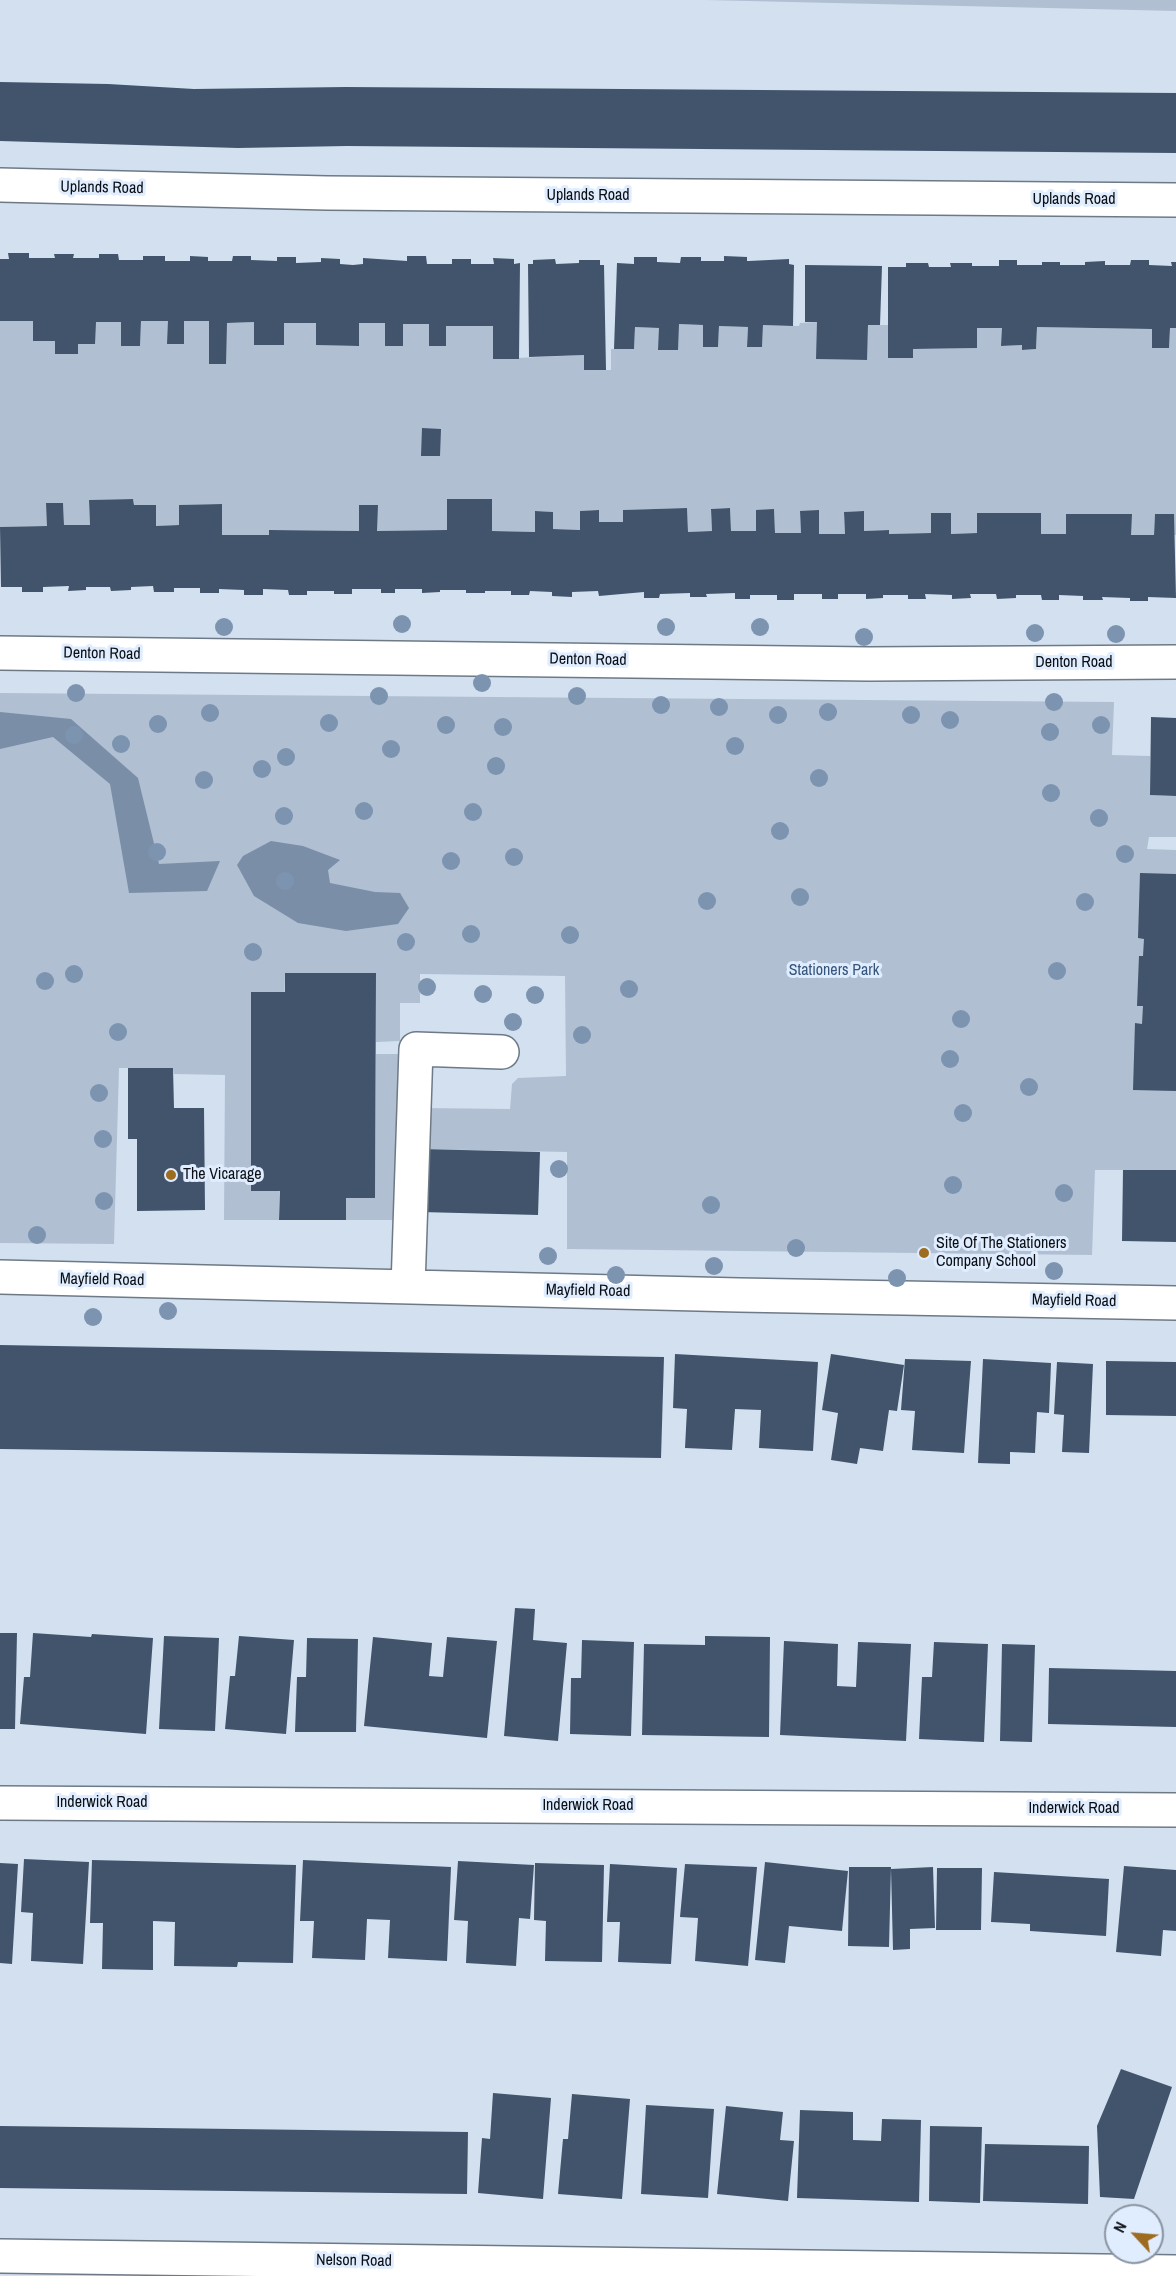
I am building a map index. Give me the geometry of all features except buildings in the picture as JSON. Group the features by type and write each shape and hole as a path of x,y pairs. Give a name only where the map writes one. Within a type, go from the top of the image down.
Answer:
{"street":[{"name":"Uplands Road","path":"0,185 327,193 1176,200"},
{"name":"Denton Road","path":"0,653 869,664 1176,662"},
{"path":"408,1287 416,1049 502,1052"},
{"name":"Mayfield Road","path":"0,1277 1176,1303"},
{"name":"Inderwick Road","path":"0,1803 1176,1810"},
{"name":"Nelson Road","path":"0,2256 1176,2272"}],"green space":[{"path":"705,0 1176,0 1176,11"},
{"path":"0,321 33,321 33,341 55,341 55,354 78,354 78,344 96,322 121,322 122,346 140,346 141,321 168,321 168,344 184,344 184,321 209,321 209,364 227,323 254,322 254,345 284,345 284,323 316,323 317,345 359,346 359,323 385,323 385,346 403,346 403,324 429,324 430,346 446,346 446,326 493,326 494,359 584,355 585,370 611,370 611,349 634,349 635,327 659,328 659,349 679,324 703,325 703,347 718,347 719,326 748,327 747,347 762,347 763,325 799,326 800,323 817,322 817,359 866,360 868,325 888,325 913,349 976,348 977,328 1002,328 1002,346 1022,345 1023,350 1036,349 1037,327 1152,329 1152,348 1169,348 1170,328 1176,328 1176,535 1174,535 1174,514 1155,514 1154,535 1131,535 1131,514 1066,514 1066,534 1041,534 1041,513 978,513 977,533 951,534 951,513 931,513 931,533 889,534 888,530 864,531 863,511 844,512 845,534 819,534 800,511 801,533 775,533 774,509 756,531 731,531 730,508 711,509 712,531 688,532 687,508 623,510 623,522 599,522 599,510 580,511 580,530 553,529 553,512 535,511 535,532 492,531 492,500 448,499 447,530 377,531 359,505 359,531 269,530 269,535 222,535 222,504 179,505 179,525 156,526 156,505 134,505 133,499 89,500 90,525 64,525 63,503 47,503 47,526 0,527"},
{"name":"Stationers Park","path":"0,693 1114,702 1112,755 1150,756 1150,795 1176,796 1176,837 1149,837 1147,849 1176,850 1176,1170 1095,1170 1092,1255 567,1249 567,1152 422,1149 423,1108 510,1109 512,1084 518,1078 566,1076 565,976 420,974 420,1003 400,1003 400,1041 376,1042 376,973 285,973 279,1220 224,1220 225,1075 174,1074 173,1068 119,1068 114,1244 0,1243"},
{"path":"376,1054 402,1054 401,1220 346,1220 346,1198 375,1197"}],"shaded area":[{"path":"0,712 71,719 138,778 159,864 220,861 207,891 129,893 110,784 53,737 0,749"},
{"path":"271,841 303,846 340,860 328,870 330,883 375,892 400,893 409,908 398,924 346,931 298,923 254,896 237,865 243,856"}],"place":[{"name":"The Vicarage","path":"171,1175"},
{"name":"Site Of The Stationers Company School","path":"924,1253"}]}
